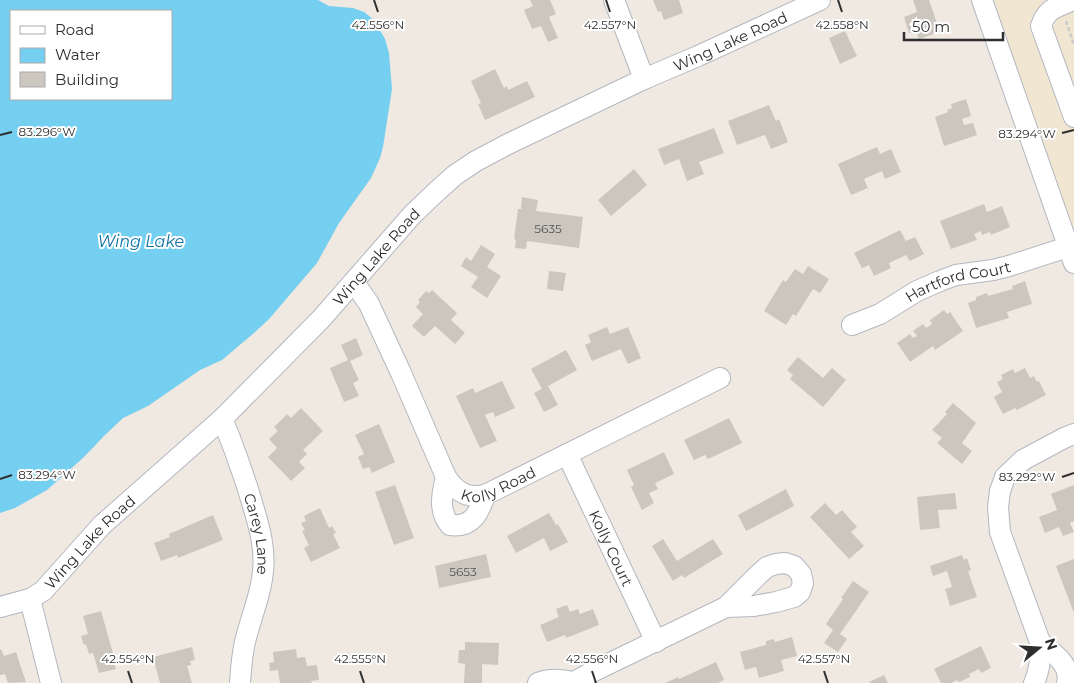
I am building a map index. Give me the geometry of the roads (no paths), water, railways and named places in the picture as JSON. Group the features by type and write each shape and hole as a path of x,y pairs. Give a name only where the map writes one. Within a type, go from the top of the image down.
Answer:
{"street":[{"path":"614,0 644,78"},
{"name":"Wing Lake Road","path":"0,607 30,599 43,591 102,526 222,418 321,319 412,215 462,170 508,144 644,78 698,56 820,0"},
{"path":"982,0 1072,251"},
{"path":"1070,2 1049,11 1043,19 1042,26 1074,117"},
{"name":"Hartford Court","path":"852,325 880,314 916,291 956,275 993,270 1072,251"},
{"name":"Kolly Road","path":"354,282 369,304 446,477 456,488 470,496 486,495 720,378"},
{"name":"Carey Lane","path":"222,418 231,438 257,518 264,558 261,585 244,647 240,683"},
{"path":"1034,683 1040,660 1040,642 1000,532 998,507 1000,491 1005,477 1023,460 1074,434"},
{"name":"Kolly Court","path":"567,454 656,642"},
{"path":"446,477 442,509 445,520 450,525 457,526 467,523 480,509 486,495"},
{"path":"30,599 51,683"},
{"path":"538,683 544,680 562,679 573,683 598,669 726,608"},
{"path":"1040,642 1061,660 1066,669 1067,683"}],"water":[{"name":"Wing Lake","path":"0,0 318,0 329,6 353,8 364,12 374,20 385,39 389,53 392,89 383,147 371,178 339,223 317,263 270,318 222,360 200,370 148,406 123,418 47,490 15,508 0,513"}]}
